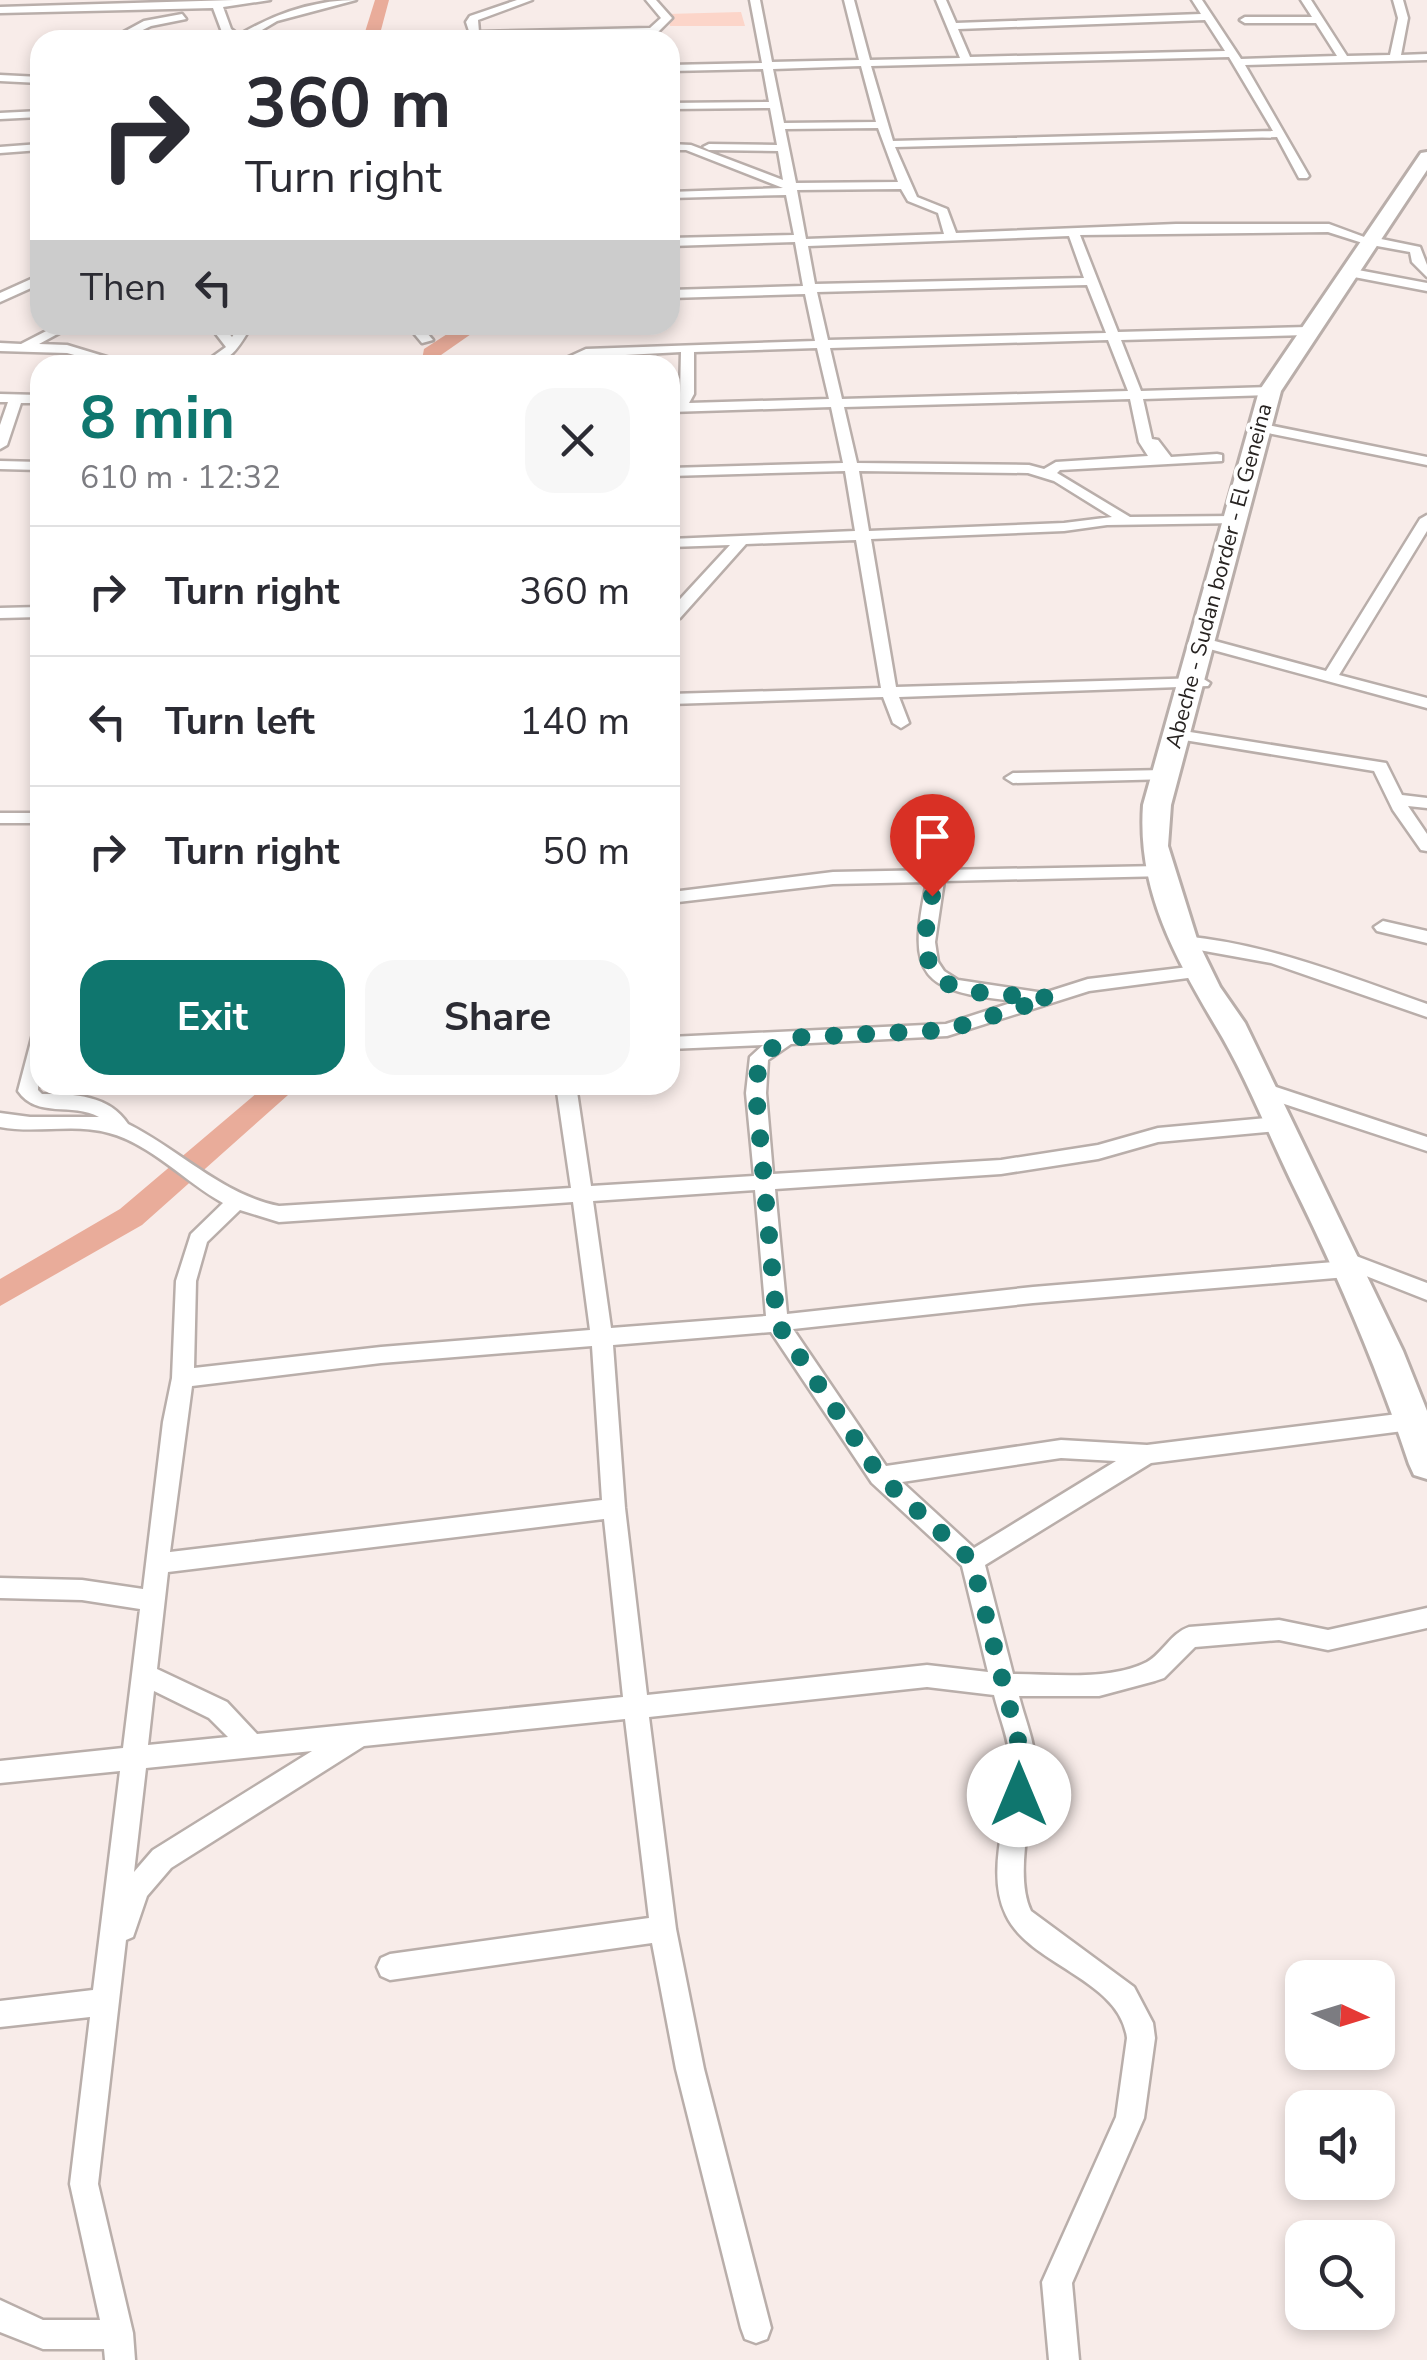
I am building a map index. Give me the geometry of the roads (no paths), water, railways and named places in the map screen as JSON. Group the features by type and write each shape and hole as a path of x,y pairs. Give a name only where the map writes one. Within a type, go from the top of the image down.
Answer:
{"highway":[{"name":"Abeche - Sudan border - El Geneina","path":"1427,158 1358,274 1270,391 1211,645 1165,774 1154,828 1192,943 1197,972 1230,1023 1345,1264 1420,1425 1427,1464"},
{"name":"Abeche - Sudan border - El Geneina","path":"1263,428 1307,331 1427,176"},
{"name":"Abeche - Sudan border - El Geneina","path":"1166,871 1172,807 1190,737 1196,683 1234,520 1251,474"},
{"name":"Abeche - Sudan border - El Geneina","path":"1192,943 1224,982 1230,1023"}],"street":[{"path":"0,10 50,0"},
{"path":"0,18 29,5 204,6 265,0"},
{"path":"256,30 273,20 352,0"},
{"path":"473,30 474,18 527,0"},
{"path":"651,0 667,18 659,30"},
{"path":"755,0 763,34 764,65 776,105 810,289 851,468 889,691 900,723"},
{"path":"849,0 905,185 912,200 943,211 951,236"},
{"path":"941,0 966,60"},
{"path":"1197,0 1258,91 1303,176"},
{"path":"1306,0 1344,59"},
{"path":"1395,58 1404,18 1398,0"},
{"path":"224,3 226,30"},
{"path":"135,7 132,30 172,16 187,18 204,6"},
{"path":"952,26 1208,18"},
{"path":"1245,20 1320,20"},
{"path":"680,67 1427,57"},
{"path":"0,78 30,80"},
{"path":"680,106 776,105"},
{"path":"0,119 30,115"},
{"path":"780,126 884,125"},
{"path":"890,144 1280,134"},
{"path":"680,147 784,148"},
{"path":"687,147 791,189"},
{"path":"0,150 30,148"},
{"path":"680,195 905,185"},
{"path":"680,242 1329,228 1416,250 1416,259 1427,273"},
{"path":"1048,473 1056,466 1157,460 1146,442 1136,394 1073,232"},
{"path":"1358,274 1427,287"},
{"path":"680,294 1093,281"},
{"path":"0,298 30,284"},
{"path":"581,355 823,343 1307,331"},
{"path":"25,346 48,335"},
{"path":"223,335 233,348"},
{"path":"223,355 233,348 237,335"},
{"path":"423,335 428,340"},
{"path":"0,348 67,349 89,355"},
{"path":"680,402 687,394 688,348"},
{"path":"680,408 1270,391"},
{"path":"0,398 30,399"},
{"path":"0,445 16,398"},
{"path":"1142,420 1167,461 1216,458"},
{"path":"1263,428 1427,461"},
{"path":"0,466 30,466"},
{"path":"680,472 964,466 1048,473 1130,521"},
{"path":"1329,678 1427,519"},
{"path":"680,544 1130,521 1234,520"},
{"path":"680,610 741,541"},
{"path":"0,613 30,612"},
{"path":"1211,645 1427,704"},
{"path":"680,699 1196,683"},
{"path":"1190,737 1252,752 1282,751 1380,767 1427,846"},
{"path":"1013,778 1165,774"},
{"path":"1397,800 1427,803"},
{"path":"0,818 30,818"},
{"path":"680,896 833,878 1166,871"},
{"path":"937,875 925,933 929,970 946,985 966,990 1050,998"},
{"path":"1383,927 1427,937"},
{"path":"1192,943 1278,960 1427,1011"},
{"path":"680,1043 947,1030 1088,986 1197,972"},
{"path":"786,1038 759,1058 756,1093 777,1323 880,1476 972,1561 1023,1760 1012,1866 1014,1904 1022,1920 1124,1996 1133,2008 1141,2038 1130,2118 1056,2282 1064,2360"},
{"path":"1261,1089 1427,1144"},
{"path":"32,1095 36,1100 86,1102 116,1118 121,1129"},
{"path":"567,1095 602,1336 614,1508 663,1929 690,2069 756,2328"},
{"path":"0,1120 15,1124 73,1122 121,1129 186,1173 236,1200 279,1214 1001,1166 1098,1152 1158,1135 1278,1124"},
{"path":"0,2315 23,2331 51,2339 119,2346 84,2184 182,1378 186,1280 198,1240 236,1200"},
{"path":"182,1378 602,1336 777,1323 1345,1264 1427,1292"},
{"path":"880,1476 1061,1449 1147,1454 1420,1425"},
{"path":"972,1561 1147,1454"},
{"path":"158,1563 614,1508"},
{"path":"0,1588 82,1590 153,1601"},
{"path":"0,1772 927,1676 1005,1685 1099,1685 1155,1670 1189,1637 1279,1630 1328,1640 1427,1618"},
{"path":"144,1674 218,1710 252,1745"},
{"path":"106,1990 136,1889 162,1859 361,1734"},
{"path":"390,1967 663,1929"},
{"path":"0,2014 106,1990"}],"waterway":[{"path":"374,30 382,0"},
{"path":"431,355 459,335"},
{"path":"0,1294 131,1217 274,1095"}]}
